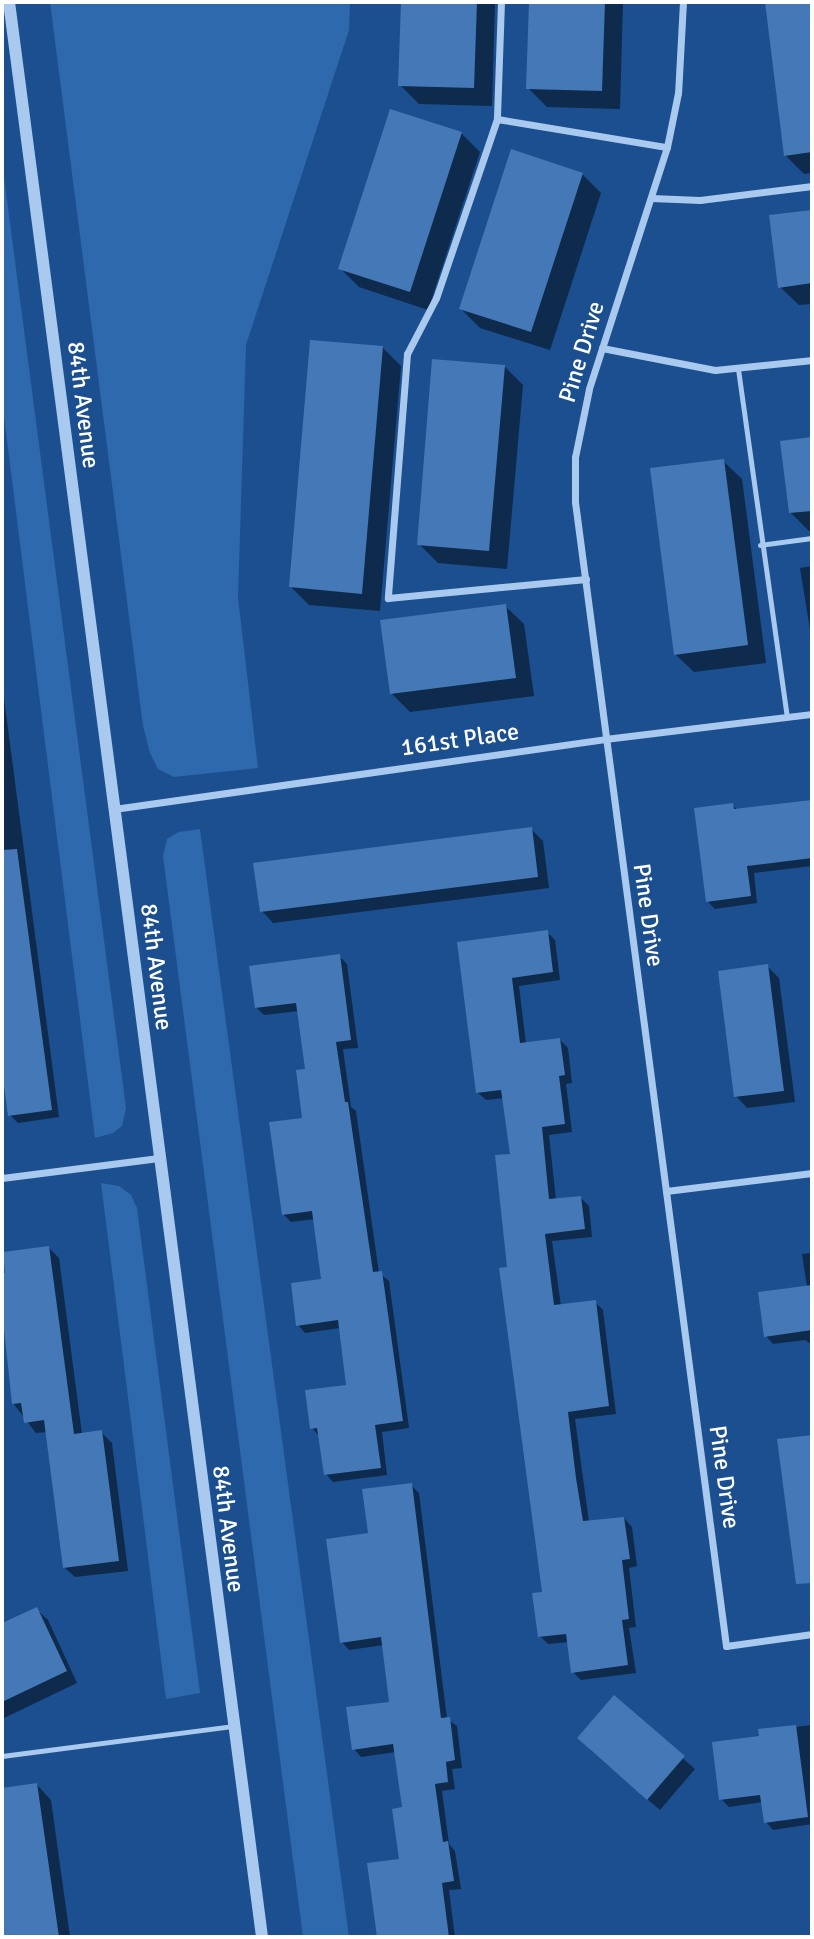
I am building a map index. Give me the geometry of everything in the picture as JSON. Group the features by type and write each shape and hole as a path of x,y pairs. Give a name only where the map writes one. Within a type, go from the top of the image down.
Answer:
{"street":[{"path":"501,2 497,119 436,298 407,354 388,598 586,579"},
{"name":"Pine Drive","path":"683,2 678,93 667,147 589,389 575,457 575,502 726,1646 812,1634"},
{"name":"84th Avenue","path":"6,5 262,1937"},
{"path":"497,119 667,147"},
{"path":"651,198 700,201 812,186"},
{"path":"602,348 715,370 812,360"},
{"name":"161st Place","path":"114,809 605,740 812,714"},
{"path":"2,1178 159,1158"},
{"path":"666,1191 812,1173"}],"lane":[{"path":"738,369 760,545 787,717"},
{"path":"760,545 812,538"},
{"path":"2,1756 232,1726"}],"shaded area":[{"path":"50,2 350,2 349,30 246,345 238,598 258,768 174,777 158,769 150,753 143,726"},
{"path":"2,162 126,1108 122,1126 113,1133 95,1138 2,401"},
{"path":"200,829 349,1937 303,1937 163,856 167,839 179,832"},
{"path":"101,1183 119,1186 131,1195 137,1208 200,1693 166,1699"}],"building":[{"path":"401,2 477,2 474,88 398,86"},
{"path":"529,2 605,2 602,91 526,89"},
{"path":"765,2 812,2 812,152 784,156"},
{"path":"390,109 462,132 410,292 338,269"},
{"path":"511,149 583,173 531,332 459,309"},
{"path":"812,210 812,283 778,288 769,215"},
{"path":"310,340 383,346 362,594 289,587"},
{"path":"432,359 505,365 489,551 417,545"},
{"path":"812,437 812,511 789,513 780,441"},
{"path":"724,459 748,645 674,655 650,468"},
{"path":"506,604 516,678 390,694 380,620"},
{"path":"812,800 812,858 747,866 751,896 706,902 694,808 733,803 734,809"},
{"path":"532,827 538,877 260,912 253,863"},
{"path":"17,849 52,1110 8,1116 2,1071 2,850"},
{"path":"548,930 553,972 512,978 520,1043 560,1038 565,1075 559,1076 565,1124 542,1127 549,1199 581,1196 585,1229 545,1234 554,1305 596,1300 609,1406 568,1412 576,1478 583,1521 624,1517 630,1559 622,1560 629,1619 622,1620 628,1665 571,1673 566,1634 538,1637 532,1593 542,1592 499,1268 507,1267 495,1155 510,1154 501,1090 476,1093 457,942"},
{"path":"340,954 351,1040 336,1042 345,1102 348,1102 373,1272 382,1271 403,1421 375,1425 381,1468 324,1475 317,1428 310,1429 305,1390 346,1385 338,1320 296,1326 291,1283 321,1279 312,1211 282,1215 269,1122 302,1118 296,1070 305,1069 296,1003 255,1008 249,966"},
{"path":"768,964 784,1091 734,1097 718,971"},
{"path":"49,1246 74,1434 102,1430 119,1561 63,1568 44,1420 24,1423 21,1403 12,1404 2,1310 2,1273 5,1273 3,1252"},
{"path":"812,1285 812,1330 764,1337 758,1292"},
{"path":"812,1435 812,1583 796,1584 777,1439"},
{"path":"412,1483 441,1718 450,1717 455,1760 446,1762 448,1782 435,1784 443,1842 448,1841 454,1881 442,1883 449,1937 377,1937 367,1863 399,1859 392,1809 402,1807 393,1744 352,1750 346,1707 389,1702 381,1637 340,1643 326,1539 368,1533 362,1489"},
{"path":"37,1607 67,1671 2,1702 2,1623"},
{"path":"614,1695 685,1756 647,1800 577,1738"},
{"path":"796,1725 808,1817 764,1823 760,1795 719,1800 712,1742 759,1736 758,1729"},
{"path":"37,1783 59,1937 2,1937 2,1788"}]}
